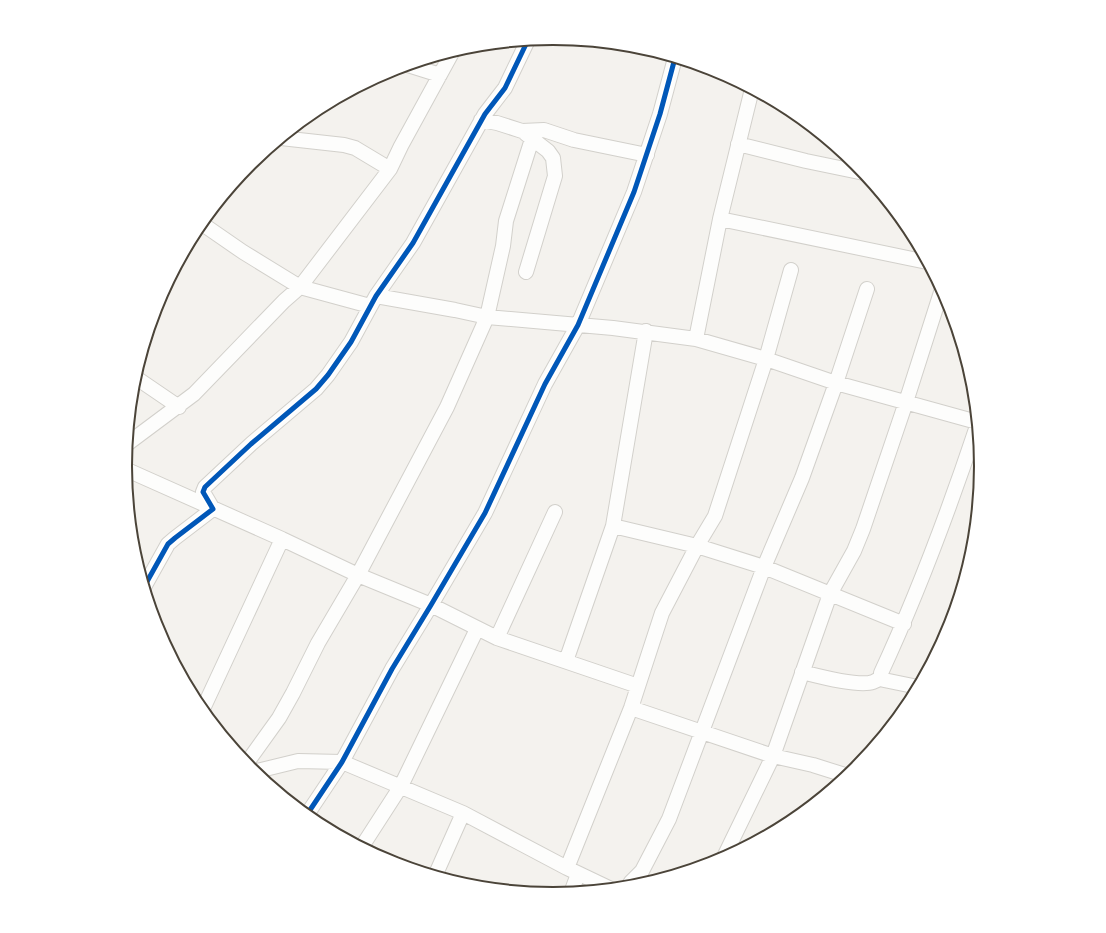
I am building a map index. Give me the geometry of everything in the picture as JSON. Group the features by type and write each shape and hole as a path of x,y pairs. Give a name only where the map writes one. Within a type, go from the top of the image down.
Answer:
{"street":[{"path":"213,509 202,492 205,487 221,474 251,444 316,389 328,375 351,342 373,301 413,243 485,114 505,88 525,46"},
{"path":"132,440 194,394 284,301 300,287 390,170 449,58"},
{"path":"310,811 342,762 392,669 485,513 545,384 578,324 634,192 660,114 674,63"},
{"path":"416,68 440,75"},
{"path":"696,339 720,219 751,94"},
{"path":"485,114 497,123 527,135 548,151 553,158 555,176 526,272"},
{"path":"527,135 544,130 574,140 647,156"},
{"path":"250,759 278,718 293,693 318,644 358,575 447,407 487,317 503,246 506,221 527,135"},
{"path":"288,139 344,145 355,148 390,170"},
{"path":"738,144 854,171"},
{"path":"720,219 921,261"},
{"path":"207,227 300,287 373,301 455,310 487,317 646,331 696,339 766,359 836,382 972,421"},
{"path":"571,887 572,871 632,708 662,613 697,546 715,516 720,503 766,359 791,270"},
{"path":"633,880 642,871 670,819 764,567 802,478 836,382 866,289"},
{"path":"727,850 773,756 830,594 854,552 863,529 939,299"},
{"path":"566,661 613,526 646,331"},
{"path":"141,381 178,407"},
{"path":"881,677 881,673 904,624 974,438"},
{"path":"132,472 282,539 358,575 431,605 497,638 638,686"},
{"path":"147,581 168,544 213,509"},
{"path":"497,638 555,512"},
{"path":"613,526 697,546 764,567 904,624"},
{"path":"205,704 282,539"},
{"path":"364,843 401,786 477,628"},
{"path":"802,672 842,681 863,683 872,682 881,677"},
{"path":"881,677 884,680 912,686"},
{"path":"632,708 773,756 813,765 839,776"},
{"path":"261,770 298,761 342,762 463,813 572,871 602,885"},
{"path":"437,872 463,813"}],"cycle path":[{"path":"147,581 168,544 213,509 203,492 205,487 251,444 316,389 328,375 351,342 376,296 413,243 485,114 505,88 525,46"},
{"path":"310,811 342,762 392,669 485,513 545,384 578,325 634,192 660,114 674,63"}]}
